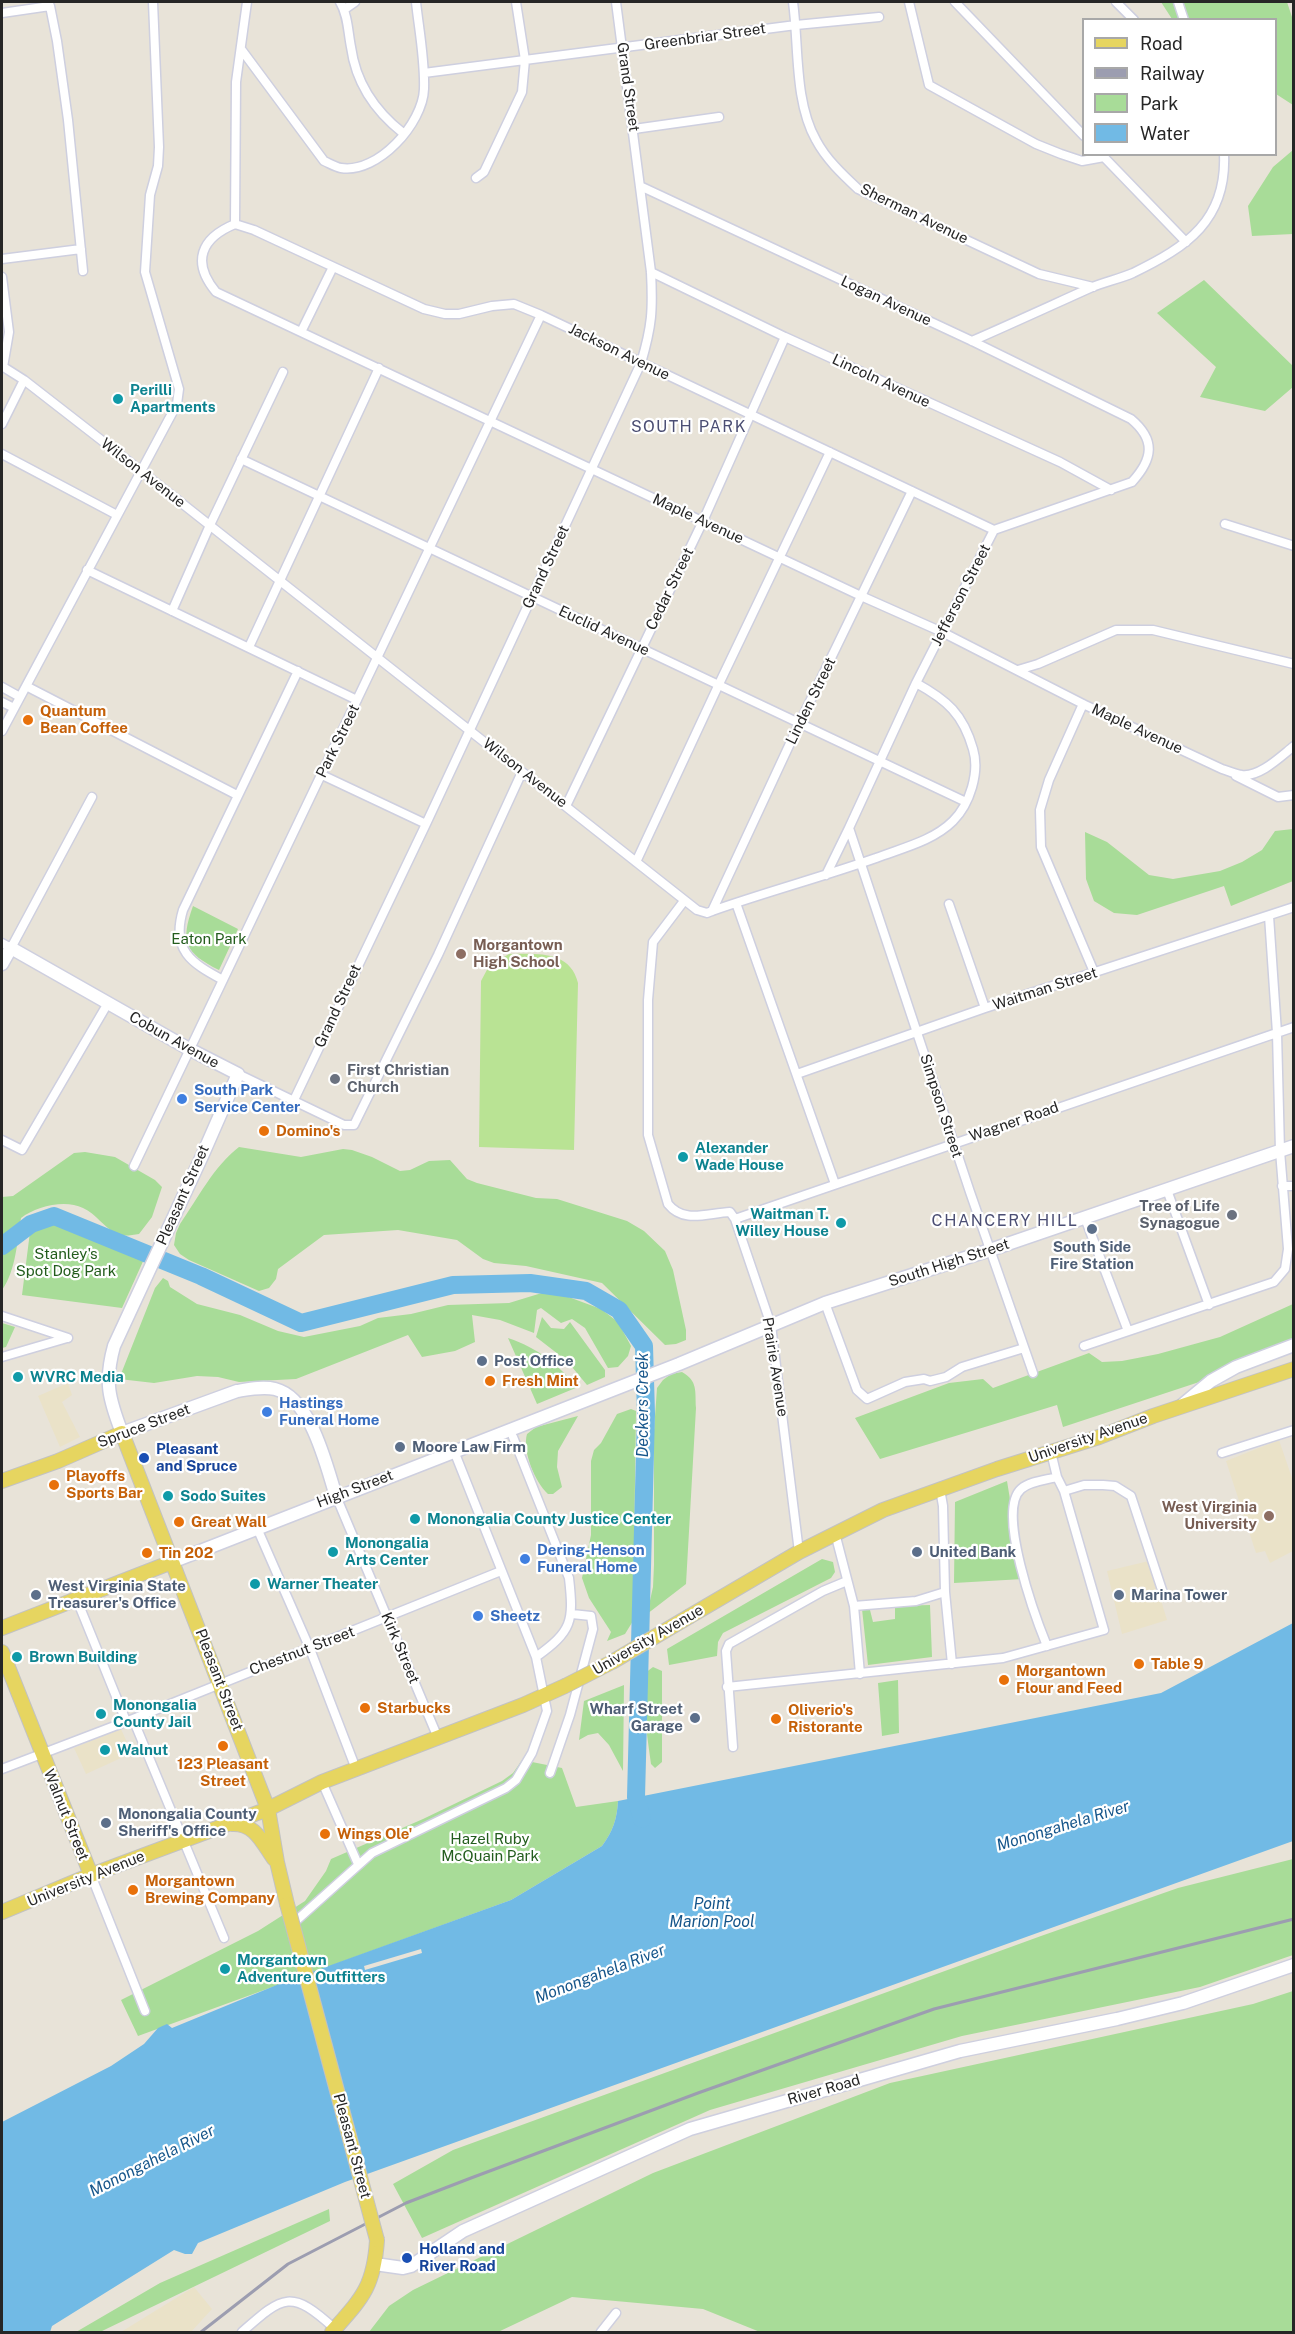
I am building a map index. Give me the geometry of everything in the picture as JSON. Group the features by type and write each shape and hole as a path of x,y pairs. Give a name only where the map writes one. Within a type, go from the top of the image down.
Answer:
{"main road":[{"name":"University Avenue","path":"2,1912 91,1875 268,1809 322,1782 544,1696 612,1662 798,1552 884,1510 1293,1369"},
{"name":"Spruce Street","path":"2,1481 58,1461 122,1433"},
{"name":"Pleasant Street","path":"122,1433 221,1682 268,1809 287,1904 377,2240 375,2265 370,2284 361,2299 333,2331"},
{"name":"High Street","path":"2,1628 172,1562"},
{"name":"Walnut Street","path":"2,1652 91,1875"},
{"path":"223,1825 246,1825 254,1831 277,1862"}],"street":[{"path":"2,731 177,404 179,389 145,272 150,195 158,166 159,147 153,2"},
{"path":"235,224 236,82 247,2"},
{"path":"355,2 343,5 352,56 359,78 370,101 385,119 404,133"},
{"path":"241,49 324,161 342,168 358,167 376,161 414,123 420,110 424,91 424,73 416,2"},
{"path":"476,178 484,172 522,92 525,60 516,2"},
{"name":"Grand Street","path":"294,1100 426,824 468,729 641,363 650,334 653,311 651,272 616,2"},
{"name":"Sherman Avenue","path":"793,2 800,88 814,138 827,158 858,189 1039,274 1093,286"},
{"path":"909,2 929,85 1036,144 1082,161 1102,156 1186,242"},
{"path":"955,2 1082,135"},
{"path":"1116,2 1132,18"},
{"path":"1178,2 1183,18"},
{"path":"2,13 50,4 68,120 83,271"},
{"name":"Greenbriar Street","path":"424,73 796,25 879,17"},
{"path":"634,129 719,117"},
{"path":"972,341 1093,286 1132,273 1186,242 1209,219 1220,197 1225,172 1224,156"},
{"name":"Logan Avenue","path":"640,186 972,341 1131,419"},
{"name":"Jackson Avenue","path":"235,224 254,230 424,309 445,315 514,304 993,530"},
{"name":"Maple Avenue","path":"235,224 216,233 202,255 203,271 216,292 491,420 861,597 942,632 1083,704 1222,769 1241,775 1251,775 1276,761 1293,746"},
{"path":"2,260 81,249"},
{"path":"301,332 333,267"},
{"name":"Lincoln Avenue","path":"651,272 785,337 1060,462 1111,490"},
{"path":"2,277 9,332 2,367"},
{"name":"Park Street","path":"134,1166 541,315"},
{"name":"Cedar Street","path":"566,806 703,521 785,337"},
{"name":"Wilson Avenue","path":"2,367 24,380 210,525 684,901 697,910 712,912"},
{"path":"249,647 379,368"},
{"path":"172,611 283,372"},
{"path":"2,424 24,380"},
{"name":"Jefferson Street","path":"826,874 916,683 993,530 1132,482 1144,469 1149,456 1148,442 1143,429 1131,419"},
{"path":"636,862 830,452"},
{"path":"2,454 117,514"},
{"name":"Euclid Avenue","path":"241,459 430,546 532,597 966,802"},
{"name":"Linden Street","path":"712,912 800,722 912,491"},
{"path":"1226,524 1293,546"},
{"path":"87,570 357,700"},
{"path":"1017,670 1038,664 1116,630 1153,630 1293,664"},
{"path":"223,980 200,968 188,957 181,946 179,922 297,671"},
{"path":"712,912 861,863 938,833 954,820 966,802 975,775 976,758 963,721 936,694 916,683"},
{"path":"26,686 237,795"},
{"path":"2,687 20,696"},
{"path":"2,702 14,708"},
{"path":"1083,704 1049,780 1040,810 1041,847 1094,972"},
{"path":"1222,769 1278,797 1293,795"},
{"name":"Cobun Avenue","path":"6,945 189,1049 344,1125 352,1126 438,956 522,772"},
{"path":"322,775 426,824"},
{"path":"2,964 6,945 92,797"},
{"path":"849,828 861,863"},
{"name":"Simpson Street","path":"861,863 916,1032 1033,1373"},
{"path":"684,901 653,942 651,954 648,1000 648,1135 668,1204 673,1210 688,1217 730,1212 735,1219"},
{"path":"736,903 835,1184"},
{"path":"949,904 985,1008"},
{"name":"Waitman Street","path":"797,1074 985,1008 1293,907"},
{"path":"1084,1346 1274,1282 1284,1269 1291,1249 1282,1186 1277,1032 1269,916"},
{"path":"2,1140 22,1150 108,1003"},
{"name":"Wagner Road","path":"735,1219 1293,1027"},
{"name":"Pleasant Street","path":"122,1433 108,1389 107,1368 114,1346 238,1074"},
{"name":"South High Street","path":"709,1350 825,1303 990,1250 1293,1146"},
{"path":"1282,1186 1293,1186"},
{"path":"1167,1190 1209,1305"},
{"path":"1085,1218 1128,1331"},
{"name":"Prairie Avenue","path":"735,1219 771,1325 798,1552"},
{"path":"825,1303 857,1390 867,1399 905,1382 924,1379 930,1381 946,1377 962,1367 1024,1348"},
{"path":"2,1316 68,1338 2,1357"},
{"path":"1180,1407 1211,1381 1236,1367 1293,1345"},
{"name":"High Street","path":"172,1562 709,1350"},
{"name":"Spruce Street","path":"122,1433 237,1391 256,1388 274,1389 288,1395"},
{"name":"Kirk Street","path":"288,1395 296,1401 316,1436 336,1496 438,1738"},
{"path":"1222,1453 1293,1430"},
{"path":"513,1437 569,1578 572,1614 568,1626 561,1636 536,1657"},
{"path":"297,1920 372,1853 507,1788 516,1780 532,1753 547,1711 536,1657 454,1451"},
{"path":"728,1687 1003,1658 1104,1630 1051,1452"},
{"path":"1047,1646 1023,1579 1015,1538 1013,1506 1015,1497 1022,1488 1057,1478"},
{"path":"1064,1491 1084,1485 1103,1485 1115,1486 1131,1496 1164,1596"},
{"path":"940,1489 943,1506 945,1592 952,1664"},
{"path":"257,1528 310,1649 356,1769"},
{"path":"836,1533 854,1606 860,1674"},
{"name":"Chestnut Street","path":"2,1769 310,1649 501,1571"},
{"path":"733,1747 726,1651 729,1644 823,1591 847,1581"},
{"path":"854,1606 916,1601 945,1592"},
{"path":"77,1600 224,1938"},
{"path":"550,1773 570,1715 593,1629 591,1616 572,1614"},
{"path":"322,1782 358,1864"},
{"name":"Walnut Street","path":"91,1875 145,2011"},
{"name":"River Road","path":"375,2265 403,2268 411,2266 474,2226 654,2144 706,2124 960,2051 1183,2003 1293,1965"},
{"path":"242,2332 275,2305 287,2300 302,2304 315,2312 333,2331"},
{"path":"601,2332 616,2313"}],"shaded area":[{"path":"68,1383 72,1395 62,1402 80,1437 60,1447 38,1396"},
{"name":"West Virginia University","path":"1279,1440 1293,1481 1293,1551 1270,1563 1265,1551 1256,1553 1226,1461"},
{"name":"West Virginia University","path":"1149,1561 1167,1620 1122,1634 1107,1571"},
{"path":"120,1727 132,1753 86,1774 74,1748"},
{"path":"194,2287 212,2309 191,2332 121,2332"}],"green space":[{"path":"1161,2 1287,2 1293,20 1293,105 1277,95 1277,18 1171,18"},
{"path":"1293,150 1293,234 1252,236 1248,206 1273,167"},
{"path":"1204,280 1293,366 1293,387 1265,411 1200,397 1216,367 1157,313"},
{"path":"1293,829 1293,881 1231,906 1224,886 1137,915 1114,913 1094,901 1086,879 1085,832 1107,842 1149,875 1173,879 1220,871 1242,862 1262,850 1275,831"},
{"name":"Eaton Park","path":"193,906 238,929 219,970 199,958 188,945 187,929"},
{"path":"509,954 541,954 560,959 574,972 578,983 574,1150 479,1147 481,981 489,966"},
{"path":"239,1147 301,1157 343,1149 352,1150 400,1171 410,1170 429,1161 450,1160 467,1179 477,1183 536,1198 557,1199 627,1221 644,1231 665,1251 673,1270 686,1330 686,1340 665,1345 602,1283 526,1266 494,1263 483,1259 457,1240 398,1230 324,1235 278,1269 276,1279 269,1288 259,1291 189,1260 180,1254 174,1245 180,1224 200,1193 222,1163"},
{"path":"85,1152 115,1157 155,1180 162,1187 152,1217 139,1234 125,1236 116,1234 88,1211 75,1205 59,1204 34,1211 21,1218 13,1265 2,1290 2,1197 13,1196 74,1153"},
{"name":"Stanley's Spot Dog Park","path":"54,1216 145,1257 122,1308 22,1295 31,1224"},
{"path":"163,1278 168,1281 170,1287 197,1304 240,1315 278,1331 304,1337 360,1326 378,1318 411,1314 448,1305 509,1303 545,1292 555,1292 601,1309 618,1322 631,1346 628,1356 618,1367 608,1368 585,1328 572,1319 561,1323 541,1308 537,1310 534,1333 500,1320 472,1315 475,1342 455,1351 422,1357 408,1335 296,1379 239,1382 218,1377 197,1376 154,1383 119,1379 155,1288"},
{"path":"1293,1304 1293,1351 1063,1427 1057,1405 880,1459 855,1418 949,1383 983,1379 993,1388 1089,1353 1102,1362 1122,1361 1158,1354 1220,1337"},
{"path":"542,1317 551,1328 564,1329 570,1322 605,1370 605,1377 587,1385 567,1361 536,1337"},
{"path":"2,1323 15,1327 6,1347 2,1348"},
{"path":"508,1338 529,1347 546,1358 578,1387 537,1404"},
{"path":"682,1372 693,1383 696,1408 686,1584 647,1614 653,1587 654,1565 654,1431 657,1388 671,1374"},
{"path":"631,1409 636,1411 633,1621 625,1634 607,1641 611,1632 589,1598 582,1578 591,1535 591,1461 594,1450 601,1443 617,1414"},
{"path":"578,1416 558,1451 557,1467 562,1487 553,1494 548,1494 531,1466 526,1449 527,1434 536,1427"},
{"path":"1007,1481 1023,1579 954,1583 955,1502"},
{"path":"822,1559 833,1562 835,1572 831,1578 723,1633 718,1642 717,1656 669,1665 667,1649"},
{"path":"930,1605 932,1657 868,1665 862,1609 870,1610 873,1622 895,1619 895,1606"},
{"path":"653,1667 662,1671 662,1762 655,1768 651,1764 644,1696 645,1673"},
{"path":"898,1680 899,1733 882,1736 878,1683"},
{"path":"624,1685 623,1771 609,1745 598,1733 579,1740 584,1701"},
{"name":"Hazel Ruby McQuain Park","path":"522,1760 562,1768 576,1807 618,1801 614,1825 602,1846 511,1900 138,2036 121,2000 258,1931 305,1901 326,1871 331,1859 502,1781 513,1773"},
{"path":"1293,1859 1293,1955 1200,1987 962,2036 710,2110 422,2238 393,2184 453,2150 1041,1936 1178,1888"},
{"path":"1293,1991 1293,2332 760,2332 703,2309 572,2297 498,2332 369,2332 389,2306 413,2290 653,2173 890,2083 1253,2004"},
{"path":"329,2209 330,2221 100,2332 76,2332 160,2283"}],"water":[{"name":"Point Marion Pool","path":"1293,1623 1293,1841 345,2182 198,2243 192,2254 174,2250 52,2326 50,2332 2,2332 2,2122 111,2066 144,2044 158,2028 167,2024 172,2028 284,1982 511,1900 602,1846 614,1825 618,1801 1161,1693"}],"pier":[{"path":"421,1949 422,1953 365,1970 364,1966"}],"waterway":[{"name":"Deckers Creek","path":"2,1246 31,1224 54,1216 201,1276 301,1323 453,1285 530,1283 586,1291 619,1310 644,1346 646,1414 636,1797 642,1819"}],"railway":[{"path":"201,2332 288,2264 406,2203 471,2178 698,2093 934,2009 1294,1919"}],"place":[{"name":"Perilli Apartments","path":"118,399"},
{"name":"Quantum Bean Coffee","path":"28,720"},
{"name":"Morgantown High School","path":"461,954"},
{"name":"First Christian Church","path":"335,1079"},
{"name":"South Park Service Center","path":"182,1099"},
{"name":"Domino's","path":"264,1131"},
{"name":"Alexander Wade House","path":"683,1157"},
{"name":"Tree of Life Synagogue","path":"1232,1215"},
{"name":"Waitman T. Willey House","path":"841,1223"},
{"name":"South Side Fire Station","path":"1092,1229"},
{"name":"Post Office","path":"482,1361"},
{"name":"WVRC Media","path":"18,1377"},
{"name":"Fresh Mint","path":"490,1381"},
{"name":"Hastings Funeral Home","path":"267,1412"},
{"name":"Moore Law Firm","path":"400,1447"},
{"name":"Pleasant and Spruce","path":"144,1458"},
{"name":"Playoffs Sports Bar","path":"54,1485"},
{"name":"Sodo Suites","path":"168,1496"},
{"name":"West Virginia University","path":"1269,1516"},
{"name":"Monongalia County Justice Center","path":"415,1519"},
{"name":"Great Wall","path":"179,1522"},
{"name":"Monongalia Arts Center","path":"333,1552"},
{"name":"United Bank","path":"917,1552"},
{"name":"Tin 202","path":"147,1553"},
{"name":"Dering-Henson Funeral Home","path":"525,1559"},
{"name":"Warner Theater","path":"255,1584"},
{"name":"West Virginia State Treasurer's Office","path":"36,1595"},
{"name":"Marina Tower","path":"1119,1595"},
{"name":"Sheetz","path":"478,1616"},
{"name":"Brown Building","path":"17,1657"},
{"name":"Table 9","path":"1139,1664"},
{"name":"Morgantown Flour and Feed","path":"1004,1680"},
{"name":"Starbucks","path":"365,1708"},
{"name":"Monongalia County Jail","path":"101,1714"},
{"name":"Wharf Street Garage","path":"695,1718"},
{"name":"Oliverio's Ristorante","path":"776,1719"},
{"name":"123 Pleasant Street","path":"223,1746"},
{"name":"Walnut","path":"105,1750"},
{"name":"Monongalia County Sheriff's Office","path":"106,1823"},
{"name":"Wings Ole'","path":"325,1834"},
{"name":"Morgantown Brewing Company","path":"133,1890"},
{"name":"Morgantown Adventure Outfitters","path":"225,1969"},
{"name":"Holland and River Road","path":"407,2258"}],"district":[{"name":"SOUTH PARK","path":"689,427"},
{"name":"CHANCERY HILL","path":"1005,1221"}],"water label":[{"name":"Monongahela River","path":"1063,1826"},
{"name":"Monongahela River","path":"600,1974"},
{"name":"Monongahela River","path":"152,2161"}]}
